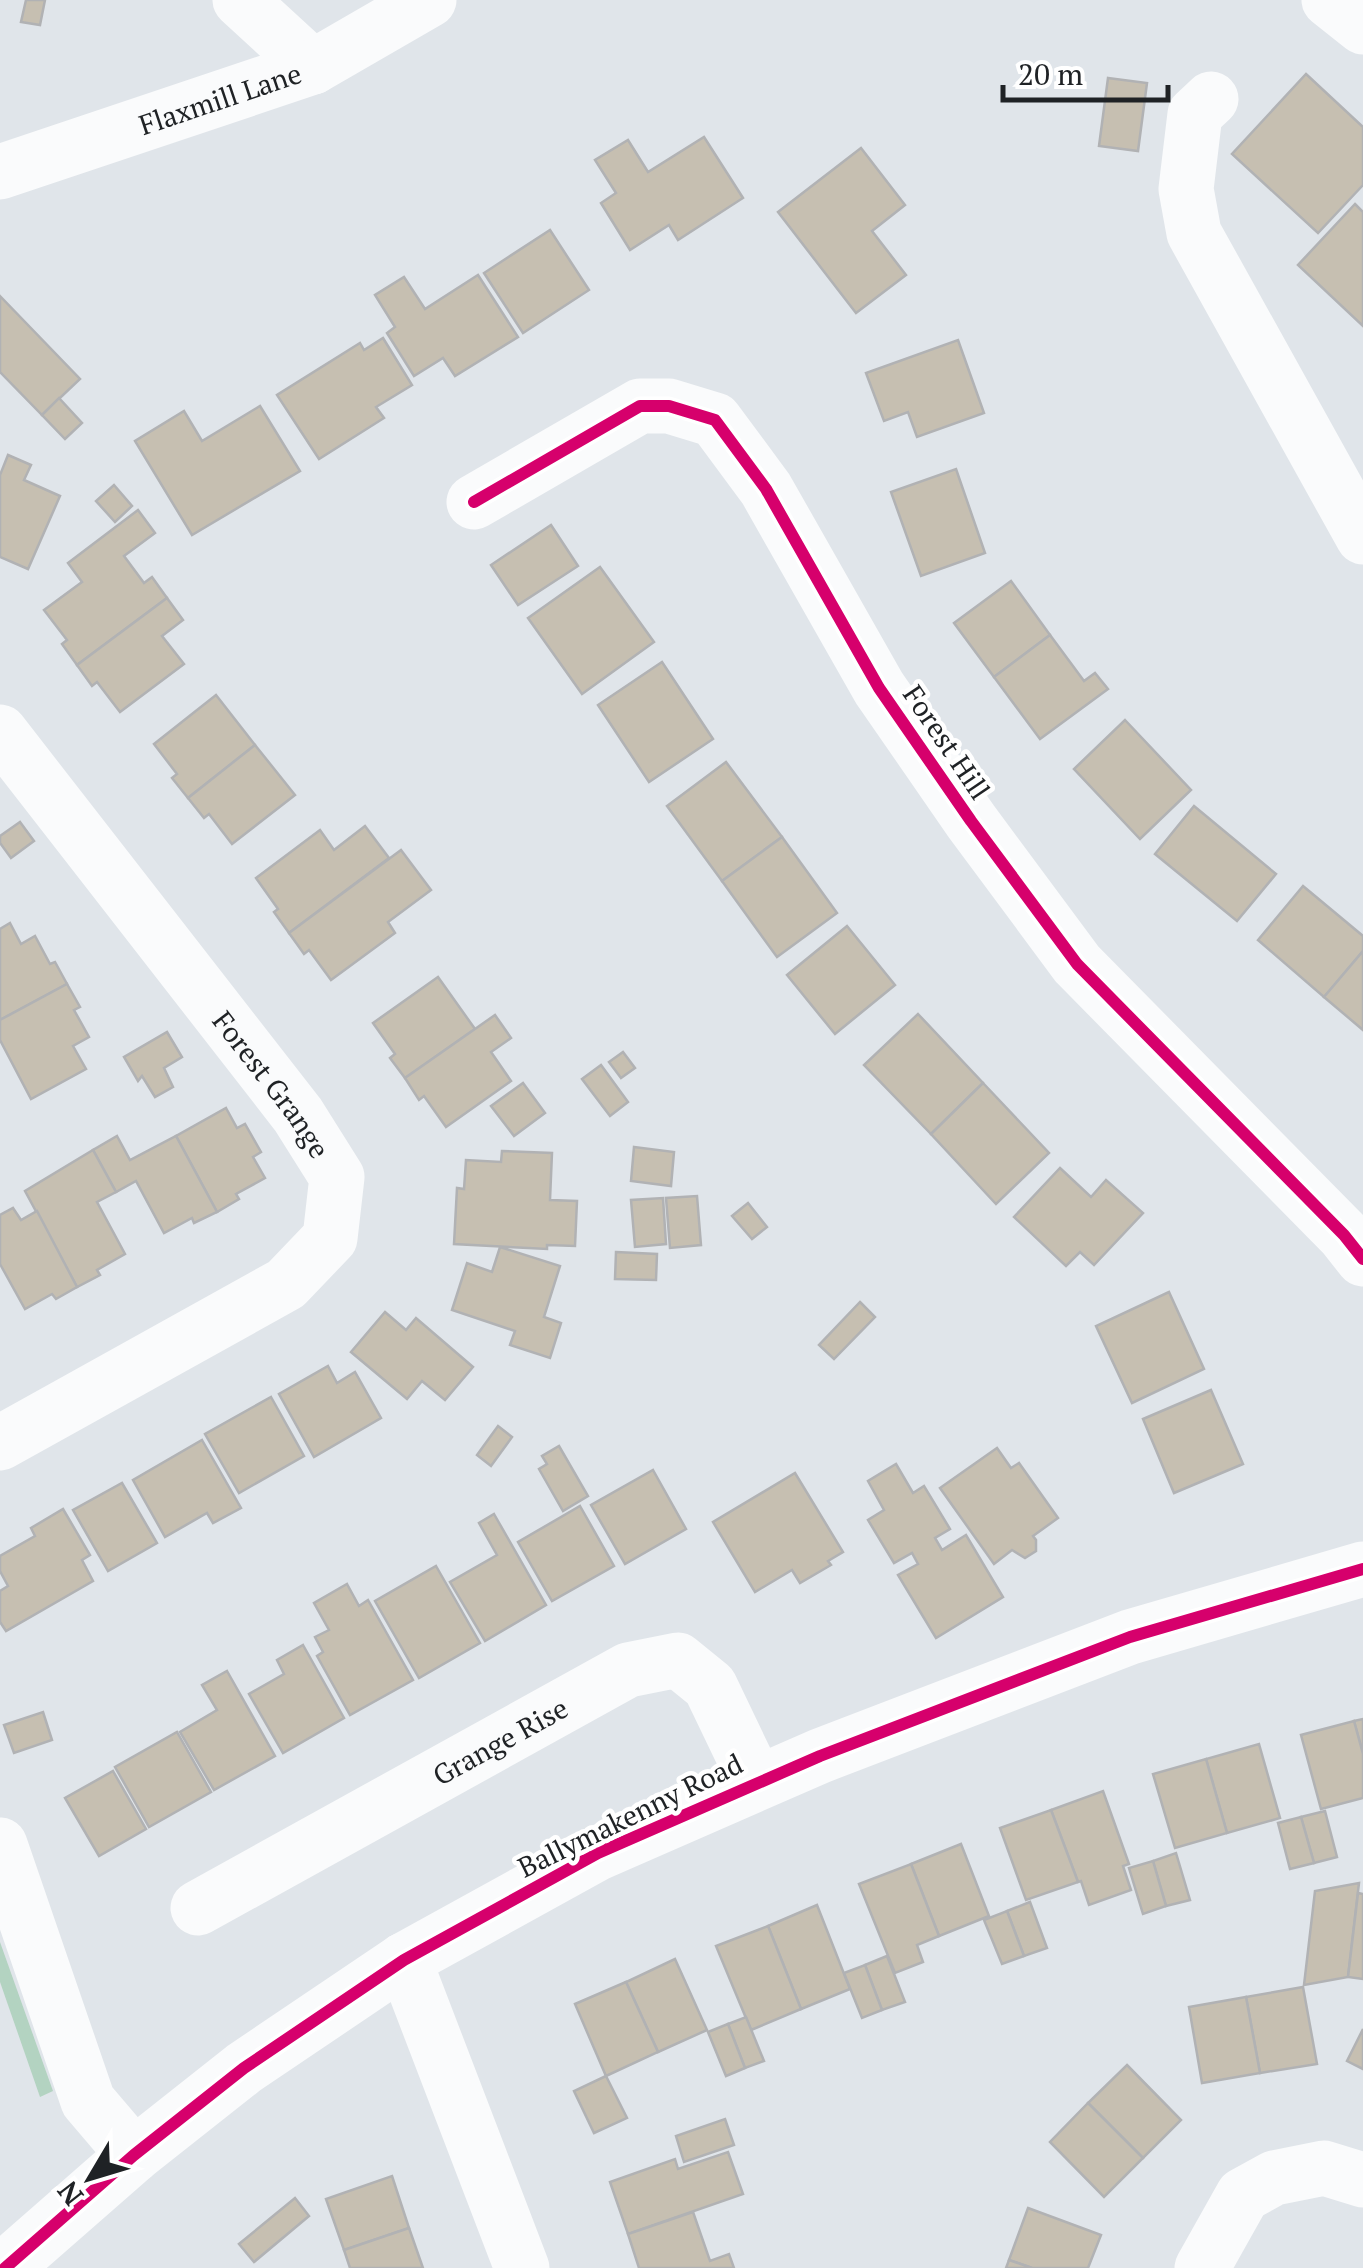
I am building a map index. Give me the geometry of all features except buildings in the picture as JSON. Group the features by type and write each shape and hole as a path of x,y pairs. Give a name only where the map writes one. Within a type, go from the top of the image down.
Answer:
{"street":[{"path":"240,0 313,66"},
{"name":"Flaxmill Lane","path":"0,172 313,66 430,0"},
{"path":"1329,0 1363,27"},
{"path":"1211,98 1195,114 1186,188 1194,233 1363,538"},
{"name":"Forest Hill","path":"474,502 640,406 669,406 715,420 766,489 880,688 971,822 1077,964 1344,1235 1363,1259"},
{"name":"Forest Grange","path":"0,732 298,1115 337,1177 330,1238 286,1284 0,1443"},
{"name":"Ballymakenny Road","path":"5,2268 134,2155 244,2068 404,1960 598,1853 756,1782 1130,1637 1363,1569"},
{"name":"Grange Rise","path":"198,1908 628,1670 652,1664 678,1660 710,1686 756,1782"},
{"path":"0,1845 88,2101 134,2155"},
{"path":"404,1960 522,2268"},
{"path":"1202,2268 1243,2195 1274,2178 1324,2168 1363,2180"}],"green space":[{"path":"0,1942 53,2091 40,2097 0,1982"}],"cycle path":[{"path":"474,502 640,406 669,406 715,420 766,489 879,688 1077,964 1344,1235 1363,1259"},
{"path":"5,2268 134,2155 244,2068 404,1960 598,1853 820,1756 1130,1637 1363,1569"}]}
